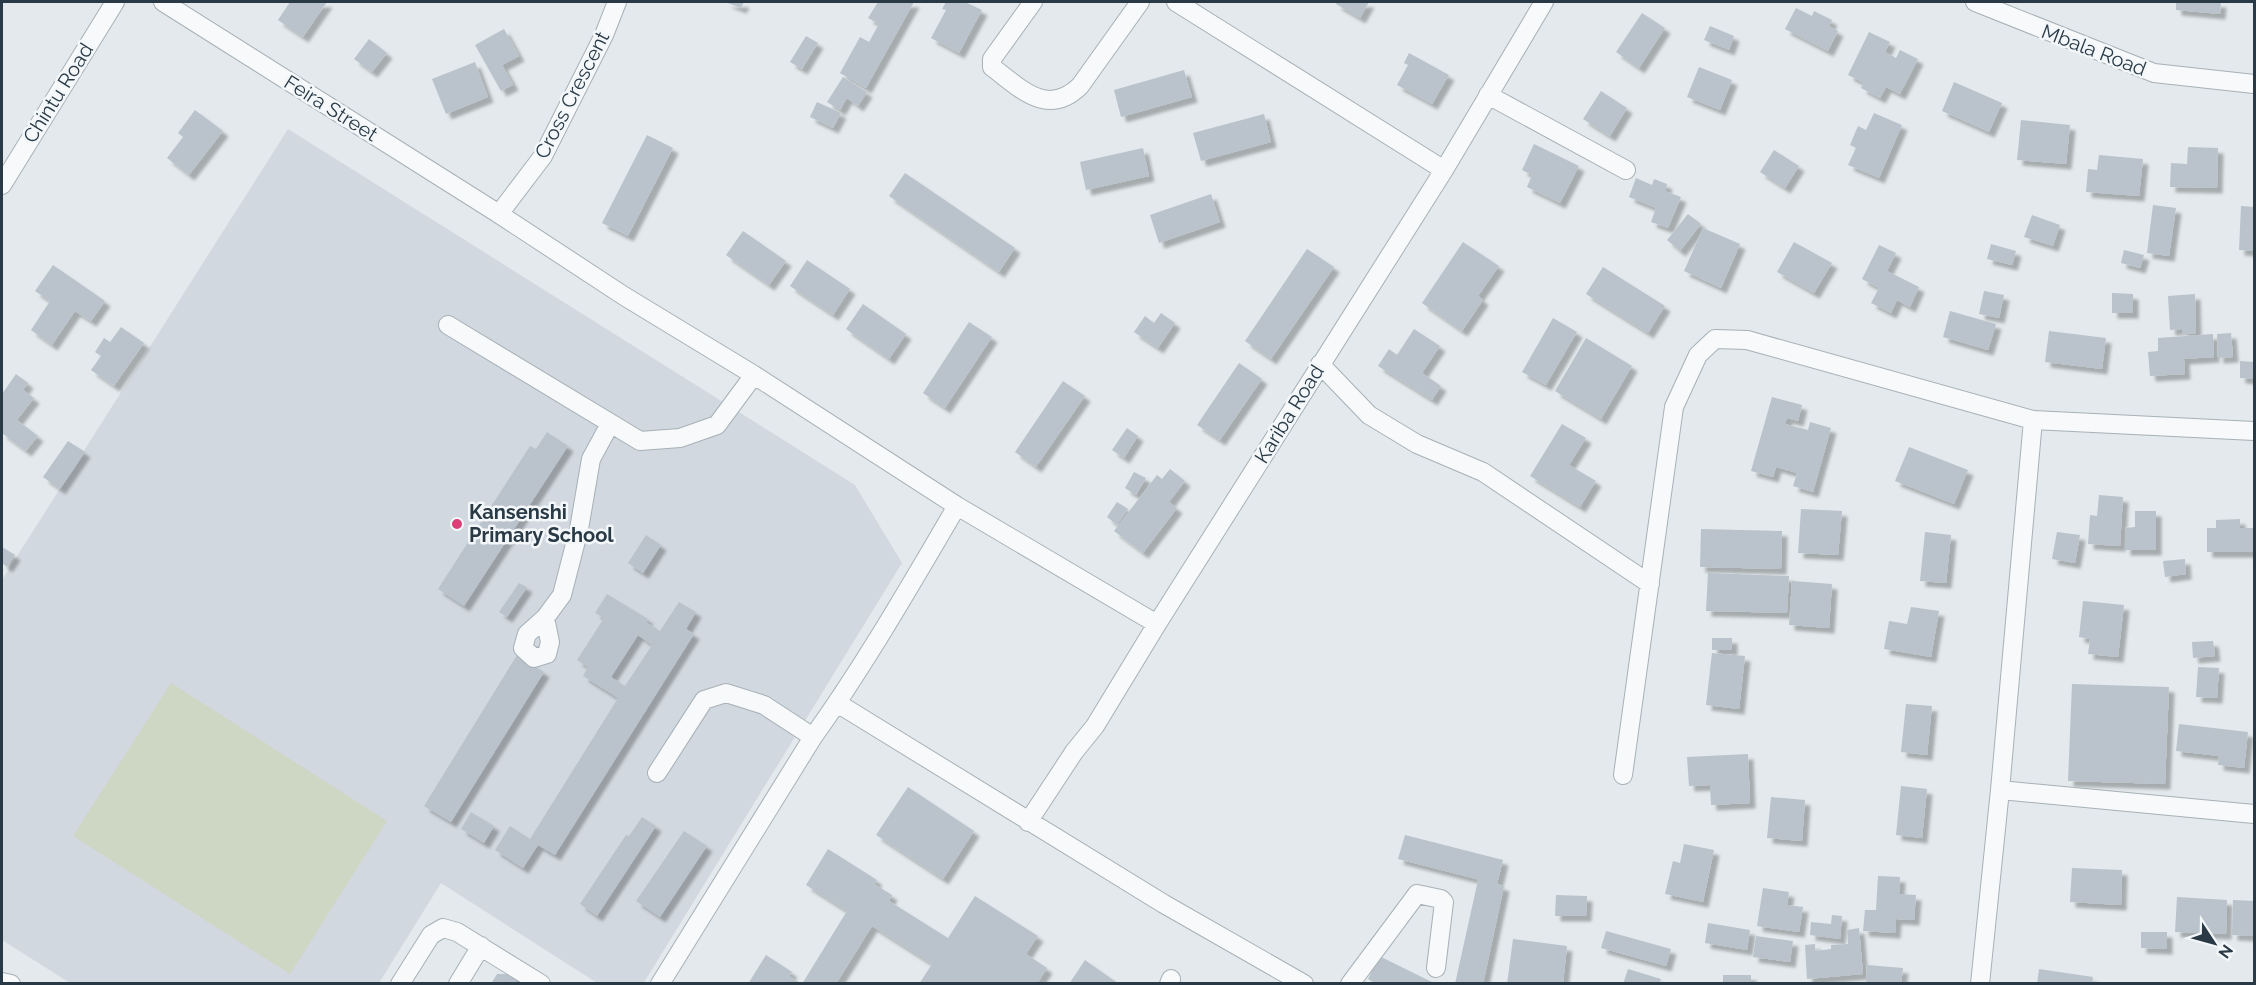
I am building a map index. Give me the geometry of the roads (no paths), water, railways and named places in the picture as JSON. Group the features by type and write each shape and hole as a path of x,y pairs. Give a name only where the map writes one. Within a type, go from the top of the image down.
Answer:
{"street":[{"name":"Chintu Road","path":"2,185 115,2"},
{"name":"Feira Street","path":"163,2 499,214 624,296 754,375 957,506 1157,624"},
{"name":"Cross Crescent","path":"499,214 543,156 604,35 617,2"},
{"path":"1033,2 992,59 992,67 1040,100 1069,97 1080,86 1140,2"},
{"path":"1176,2 1444,170"},
{"name":"Kariba Road","path":"1028,822 1095,726 1320,364 1444,170 1544,2"},
{"name":"Mbala Road","path":"1975,2 2154,73 2254,84"},
{"path":"1488,95 1626,170"},
{"path":"448,325 640,441 680,438 717,425 754,375"},
{"path":"1623,775 1674,407 1698,354 1715,339 1747,340 2033,420 2254,431"},
{"path":"1320,364 1369,415 1417,444 1483,472 1650,584"},
{"path":"1980,984 2033,420"},
{"path":"544,618 562,595 579,529 591,459 610,424"},
{"path":"660,984 813,736 837,703 901,602 957,506"},
{"path":"657,773 704,700 726,693 764,705 813,736"},
{"path":"837,703 1164,904 1304,984"},
{"path":"2000,790 2254,814"},
{"path":"1350,984 1417,894 1441,899 1444,902 1436,968"},
{"path":"400,984 431,934 443,928 457,932 541,984"},
{"path":"458,984 481,946"},
{"path":"2,982 12,984"}],"place":[{"name":"Kansenshi Primary School","path":"457,524"}]}
